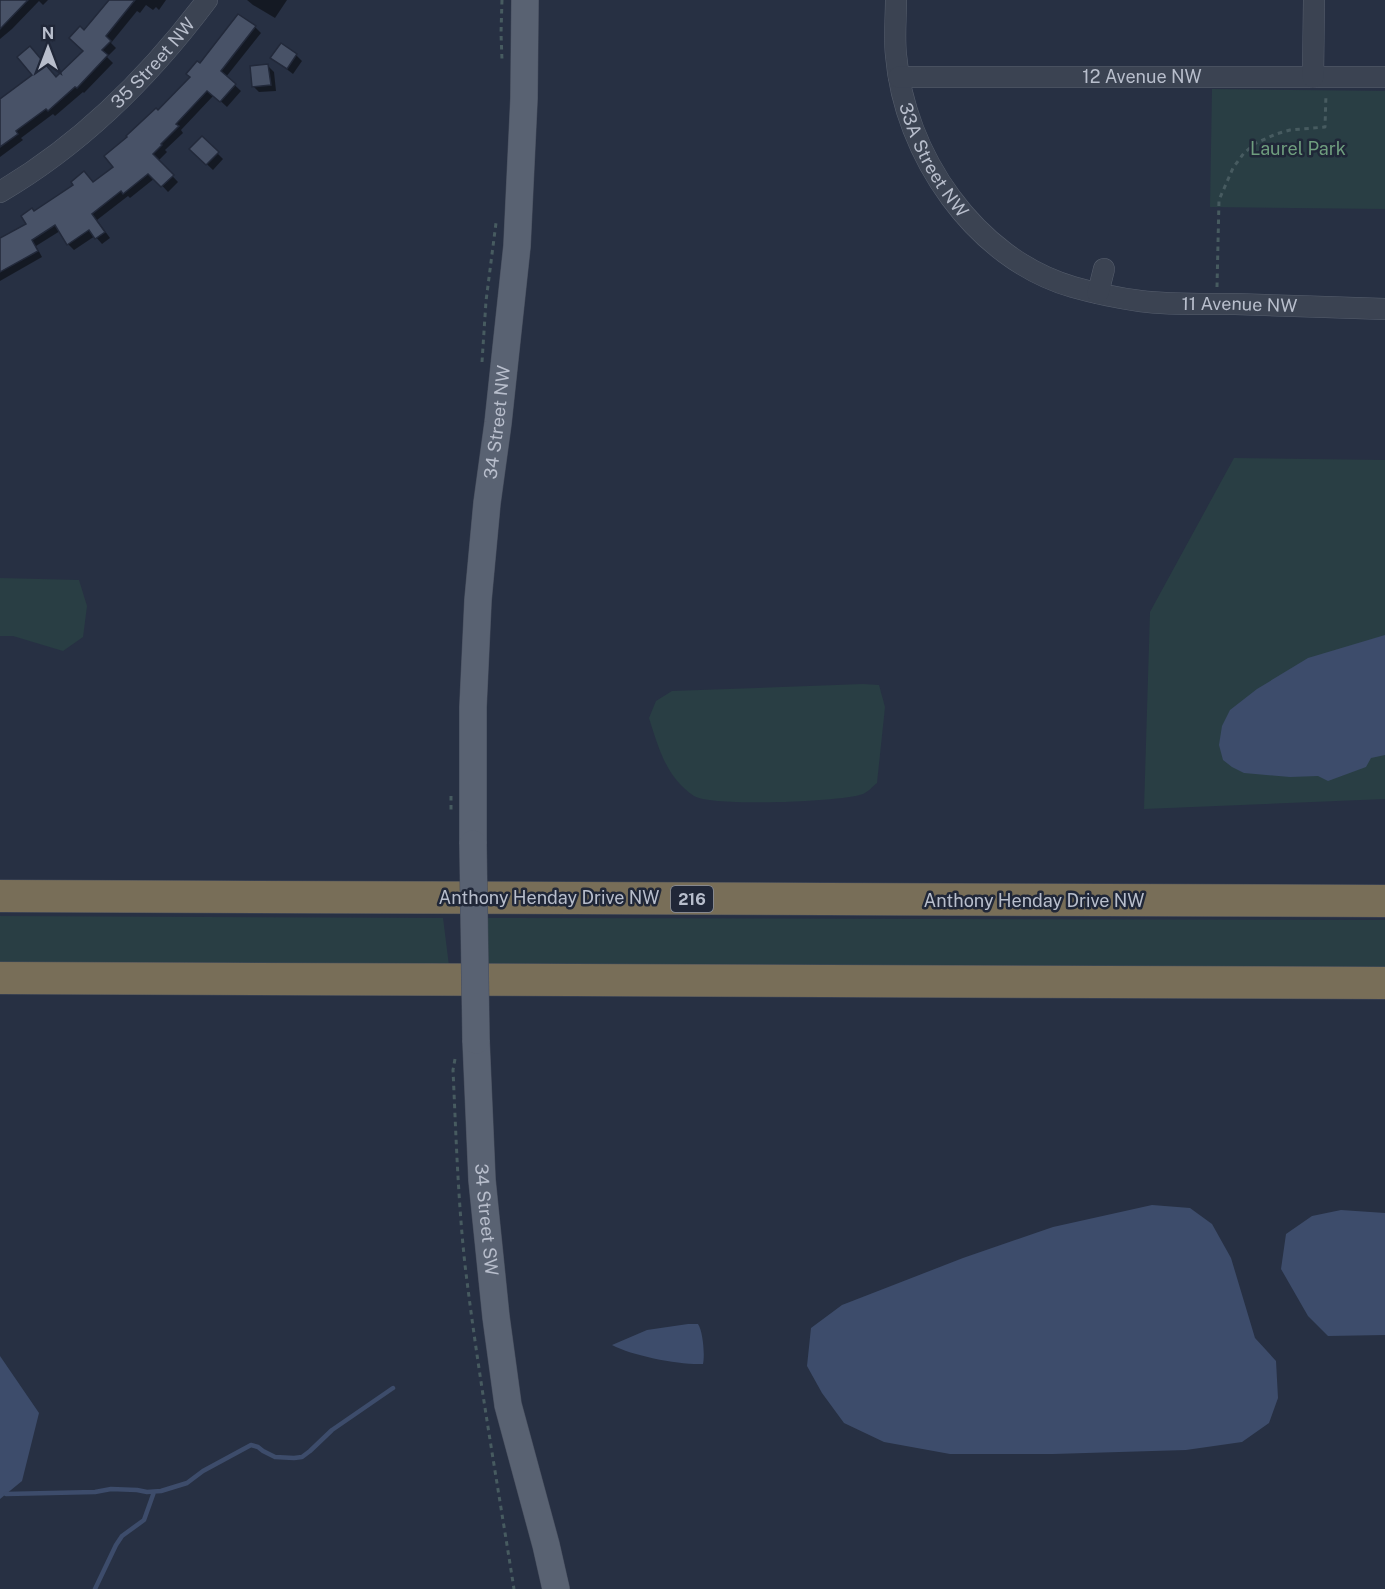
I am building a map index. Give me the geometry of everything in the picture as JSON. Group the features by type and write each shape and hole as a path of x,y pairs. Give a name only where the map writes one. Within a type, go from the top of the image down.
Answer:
{"highway":[{"name":"Anthony Henday Drive NW","path":"0,896 1385,901"},
{"path":"0,978 1385,983"}],"main road":[{"name":"34 Street NW","path":"473,844 473,707 478,612 487,503 517,246 524,98 525,0"},
{"name":"34 Street SW","path":"473,844 466,1046 496,1317 508,1405 556,1589"}],"street":[{"name":"35 Street NW","path":"0,192 53,157 95,123 151,69 207,0"},
{"name":"33A Street NW","path":"896,0 896,54 899,77 912,125 932,168 953,203 977,228 1025,266 1048,278"},
{"path":"1314,0 1319,82"},
{"name":"12 Avenue NW","path":"899,77 1319,82 1385,76"},
{"path":"1098,293 1104,270"},
{"name":"11 Avenue NW","path":"1048,278 1072,287 1140,301 1385,309"}],"path":[{"path":"502,0 502,64"},
{"path":"1217,294 1220,200 1233,168 1244,153 1266,138 1290,130 1325,127 1319,82"},
{"path":"466,1046 453,1070 457,1169 465,1264 514,1589"}],"green space":[{"name":"Laurel Park","path":"1212,89 1385,91 1385,209 1210,207"},
{"path":"1234,458 1385,460 1385,799 1144,809 1150,612"},
{"path":"0,578 79,580 87,606 83,637 63,651 13,636 0,636"},
{"path":"879,685 885,707 877,783 865,793 850,797 750,802 694,796 670,771 660,751 649,718 656,701 672,691"},
{"path":"0,916 443,918 449,966 0,964"},
{"path":"487,918 1385,920 1385,972 488,964"}],"water":[{"path":"1385,635 1385,755 1371,758 1366,767 1328,781 1318,776 1290,777 1244,773 1223,760 1219,745 1222,726 1230,710 1257,689 1308,658"},
{"path":"1152,1205 1190,1208 1212,1224 1231,1258 1255,1338 1276,1361 1278,1398 1269,1423 1242,1442 1186,1450 950,1454 884,1442 844,1423 822,1393 807,1366 811,1328 842,1305 963,1258 1053,1227"},
{"path":"1341,1210 1385,1213 1385,1335 1328,1336 1308,1316 1281,1269 1286,1234 1312,1216"},
{"path":"698,1324 700,1327 703,1364 656,1359 612,1345 647,1330"},
{"path":"0,1356 39,1413 22,1481 0,1499"}],"building":[{"path":"0,0 28,0 0,29"},
{"path":"109,0 135,0 106,36 111,41 102,50 108,55 77,88 75,87 48,111 46,109 16,131 18,134 0,147 0,99 32,75 17,57 30,46 56,77 83,51 69,38 80,26 84,30"},
{"path":"238,14 256,26 221,71 236,84 220,102 207,91 176,124 179,126 153,154 174,175 161,187 148,174 123,194 121,191 92,214 105,232 95,239 89,230 67,245 55,225 32,240 38,251 0,272 0,238 26,224 21,216 32,208 34,211 73,185 71,182 84,171 93,182 113,167 104,156 156,108 158,110 190,77 186,74 197,61 200,63"},
{"path":"281,43 297,54 287,69 270,58"},
{"path":"268,64 271,85 252,87 250,66"},
{"path":"202,136 219,152 206,165 189,149"}],"waterway":[{"path":"6,1494 95,1492 111,1489 161,1491 187,1483 203,1471 251,1445 275,1457 302,1457 332,1430 393,1388"},
{"path":"95,1589 122,1536 144,1520 154,1492"}]}
